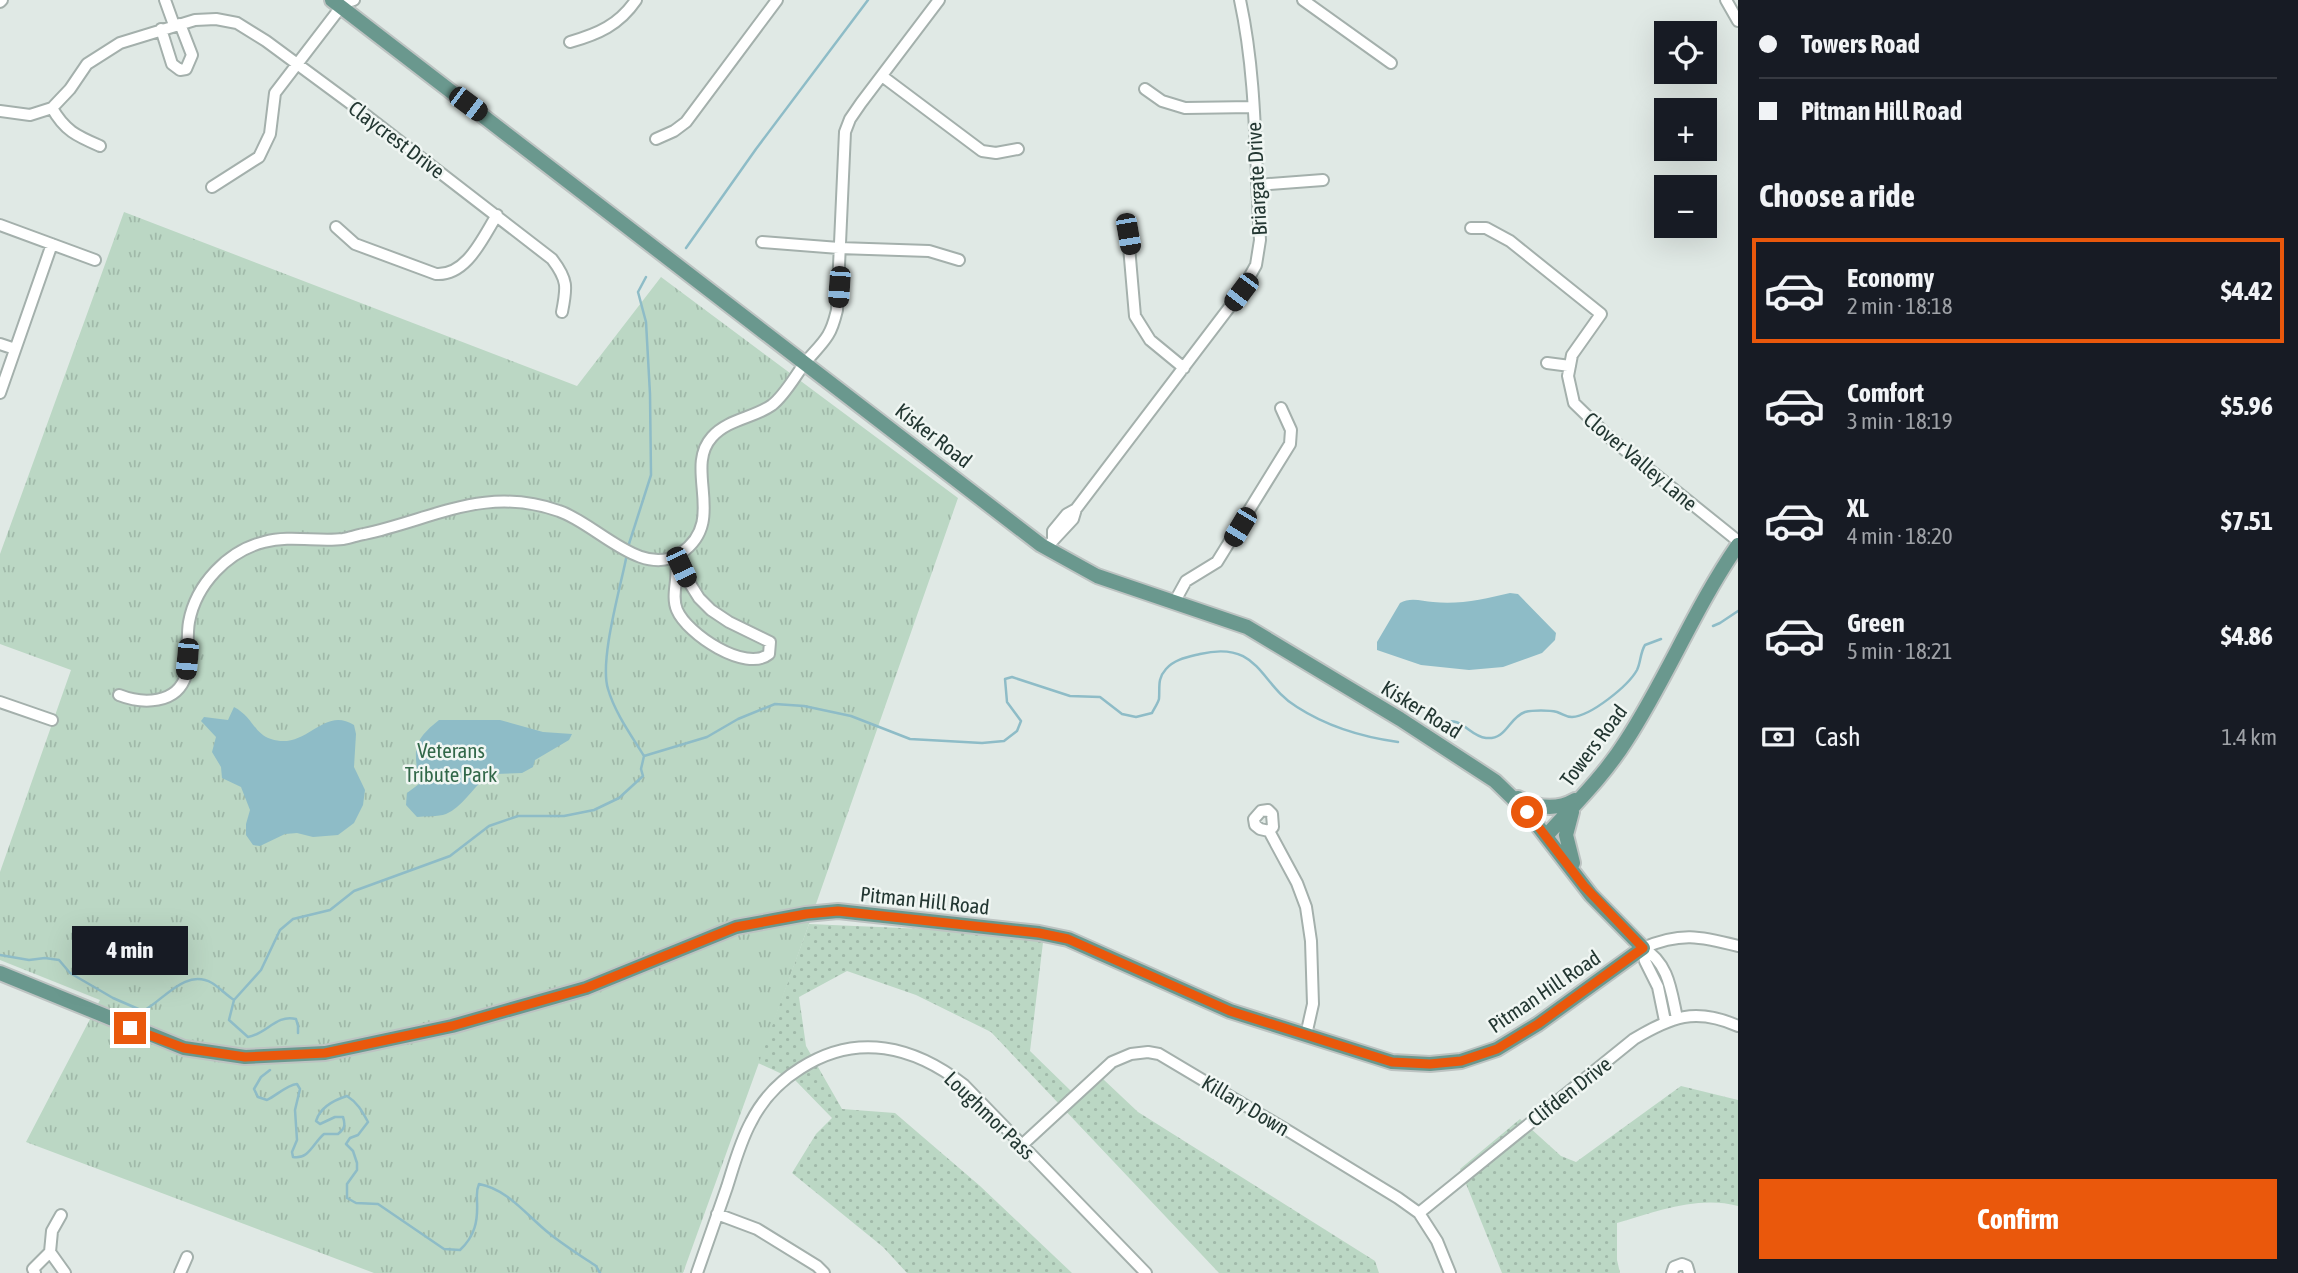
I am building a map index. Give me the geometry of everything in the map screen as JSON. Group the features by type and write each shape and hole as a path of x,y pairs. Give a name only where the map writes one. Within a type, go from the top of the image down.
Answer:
{"main road":[{"name":"Kisker Road","path":"343,2 805,363 925,453 1012,524 1050,544 1097,576 1247,627 1400,719 1507,791 1546,836"},
{"name":"Towers Road","path":"1546,836 1590,788 1625,744 1702,601 1738,543"},
{"path":"1507,791 1528,803 1556,807 1574,800 1590,788"},
{"path":"1577,802 1567,827 1566,842 1584,886"},
{"path":"1546,836 1584,886 1643,948"},
{"name":"Pitman Hill Road","path":"0,973 45,989 130,1028 184,1048 245,1057 325,1053 452,1026 586,988 736,927 838,911 1039,933 1068,939 1230,1011 1392,1062 1430,1064 1461,1061 1497,1049 1538,1024 1643,948"}],"street":[{"path":"161,29 172,64 180,70 186,69 192,55 165,0"},
{"path":"570,41 593,36 608,28 622,17 636,0"},
{"path":"656,139 686,122 777,0"},
{"path":"677,561 699,598 729,622 770,642 769,654 758,659 741,657 710,644 696,633 677,610 677,561 701,531 705,516 702,460 705,447 723,427 774,403 829,333 837,310 845,132 850,119 939,0"},
{"name":"Briargate Drive","path":"1050,544 1053,531 1076,509 1184,368 1241,292 1256,265 1260,240 1249,40 1240,0"},
{"path":"1303,0 1391,63"},
{"path":"1726,0 1738,21"},
{"path":"212,187 258,157 270,134 275,93 343,2"},
{"name":"Claycrest Drive","path":"52,108 70,89 87,64 113,46 177,24 216,19 237,23 266,41 552,259 564,275 566,292 562,313"},
{"path":"882,76 982,151 996,153 1018,149"},
{"path":"1145,89 1162,101 1185,108 1253,107"},
{"path":"0,111 30,116 52,108 61,123 70,131 100,146"},
{"path":"1257,185 1324,180"},
{"path":"336,227 355,244 444,275 464,264 497,215"},
{"path":"0,225 95,260"},
{"path":"1471,228 1486,228 1510,241 1601,314 1576,348 1570,366 1547,363"},
{"path":"1128,234 1135,316 1150,340 1184,368"},
{"path":"762,242 929,251 960,260"},
{"path":"0,393 51,244"},
{"path":"0,344 15,349"},
{"name":"Clover Valley Lane","path":"1570,366 1570,389 1574,403 1585,415 1738,543"},
{"path":"1175,601 1186,581 1217,562 1290,444 1291,430 1281,408"},
{"path":"119,695 141,702 153,702 182,684 186,674 189,622 199,594 223,564 250,546 279,538 345,539 411,523 462,504 510,501 560,511 626,550 656,561 677,561"},
{"path":"1,706 52,720"},
{"path":"1269,831 1297,883 1306,907 1311,941 1313,1004 1306,1035"},
{"name":"Pitman Hill Road","path":"1643,948 1667,938 1687,937 1738,946"},
{"path":"1643,948 1645,961 1660,977 1677,1018"},
{"path":"1660,977 1665,1021"},
{"name":"Clifden Drive","path":"1419,1213 1634,1040 1665,1021 1677,1018 1722,1019 1738,1026"},
{"name":"Loughmor Pass","path":"697,1273 750,1122 785,1079 820,1056 851,1047 892,1049 935,1064 964,1085 1146,1273"},
{"name":"Killary Down","path":"1022,1145 1112,1062 1131,1054 1159,1054 1312,1145 1419,1213 1437,1241 1450,1273"},
{"path":"717,1214 757,1229 797,1252 824,1273"},
{"path":"61,1216 52,1231 50,1252 62,1272"},
{"path":"35,1273 35,1266 50,1252"},
{"path":"180,1273 187,1257"},
{"path":"1672,1273 1674,1267 1682,1264 1689,1273"}],"green space":[{"name":"Veterans Tribute Park","path":"124,212 577,386 661,277 958,498 683,1273 374,1273 26,1142 100,1000 0,960 0,872 71,670 0,644 0,554"},
{"path":"809,924 1044,934 1030,1051 1071,1091 1103,1079 1138,1112 1375,1261 1379,1273 1219,1273 991,1032 916,995 847,971 799,997 806,1046 842,1109 895,1113 980,1186 1072,1273 907,1273 883,1247 792,1173 816,1134 832,1118 795,1080 758,1063"},
{"path":"1681,1086 1738,1100 1738,1206 1708,1202 1692,1204 1617,1223 1617,1260 1620,1273 1502,1273 1460,1169 1520,1119 1561,1156 1576,1162"}],"water":[{"path":"1510,593 1518,594 1556,633 1555,640 1542,653 1503,667 1469,670 1421,665 1377,650 1377,642 1400,603 1404,601 1462,602"},
{"path":"234,707 265,737 284,741 305,735 333,720 343,720 354,725 354,767 365,790 363,805 354,823 338,835 313,837 297,833 285,834 260,846 253,845 246,835 250,810 241,787 222,778 221,767 212,752 216,737 201,721 204,717 228,720"},
{"path":"439,720 500,720 543,732 572,734 569,740 535,760 533,767 522,773 495,774 490,779 485,778 452,811 417,817 406,805 407,793 419,784 417,748 423,735"}],"waterway":[{"path":"686,248 756,149 868,0"},
{"path":"628,547 651,475 646,322 638,292 646,277"},
{"path":"298,1033 296,1019 283,1019 248,1037 229,1020 234,1000 261,970 280,930 293,919 330,910 354,891 450,856 489,826 518,816 564,816 594,810 619,798 643,776 641,769 644,756 615,707 606,676 608,642 627,554"},
{"path":"1713,626 1738,611"},
{"path":"1443,723 1455,722 1475,734 1493,738 1499,736 1525,712 1557,712 1570,717 1580,715 1599,706 1626,684 1637,670 1645,645 1661,639"},
{"path":"644,756 707,737 738,719 775,704 804,706 851,716 910,739 982,743 1004,741 1017,731 1021,721 1007,702 1005,679 1012,677 1070,696 1100,697 1122,714 1136,717 1152,713 1159,699 1161,676 1166,669 1186,657 1220,651 1235,653 1247,659 1284,698 1321,720 1358,734 1398,742"},
{"path":"0,955 29,960 59,960 70,973 113,998 143,1011 175,987 193,979 212,983 234,1000"},
{"path":"270,1070 261,1077 254,1089 258,1097 267,1100 297,1084 300,1089 295,1110 297,1140 292,1152 293,1157 303,1156 324,1134 338,1134 343,1129 343,1117 335,1117 320,1124 316,1121 324,1108 333,1102 347,1096 364,1114 368,1122 358,1135 350,1138 346,1144 353,1151 357,1163 357,1170 347,1184 347,1198 356,1203 378,1204 444,1249 460,1250 475,1228 479,1184 508,1198 550,1234 596,1266 600,1273"}],"route":[{"path":"130,1028 184,1048 245,1057 325,1053 452,1026 586,988 736,927 774,918 838,911 1039,933 1068,939 1230,1011 1355,1051 1392,1062 1430,1064 1461,1061 1497,1049 1538,1024 1643,948 1591,895 1527,812"}]}
